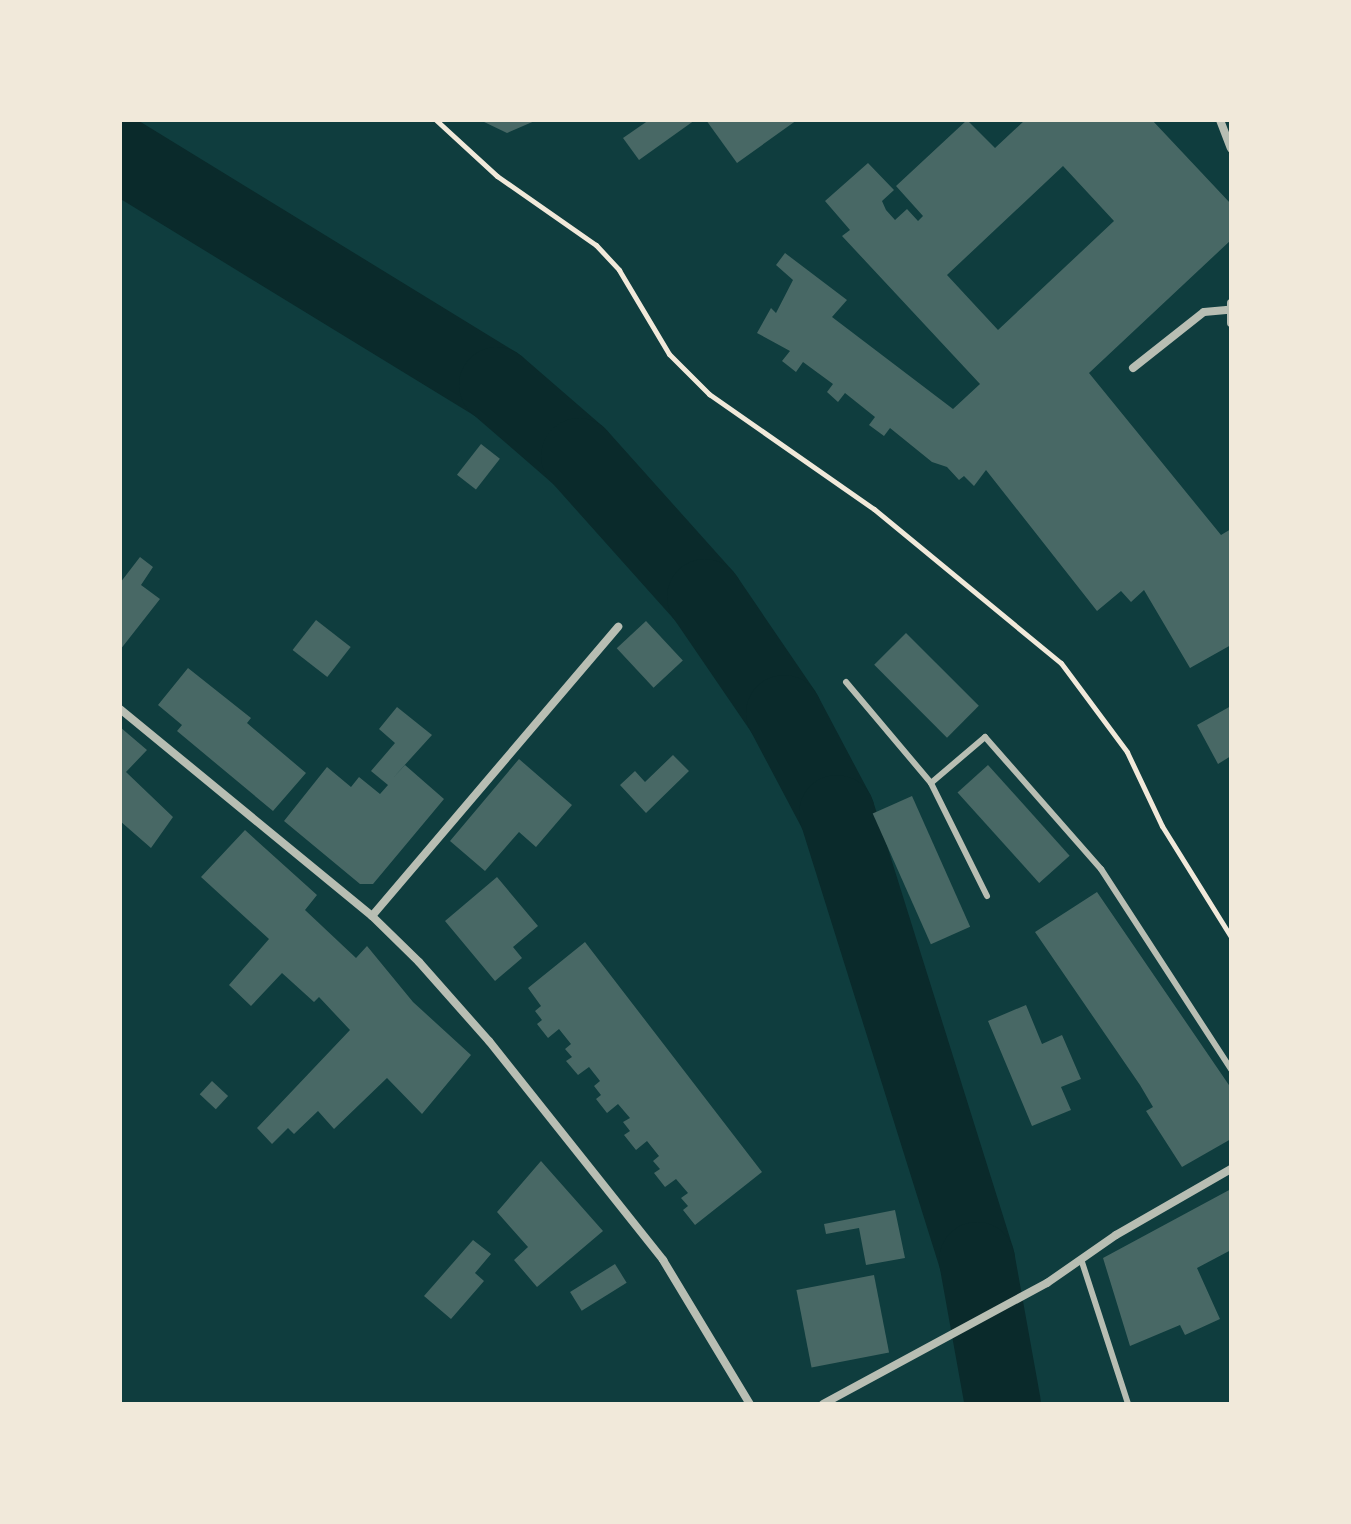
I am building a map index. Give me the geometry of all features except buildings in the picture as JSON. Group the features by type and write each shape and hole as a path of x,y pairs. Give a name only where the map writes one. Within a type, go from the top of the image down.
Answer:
{"street":[{"path":"1220,120 1231,148"},
{"path":"1133,368 1204,312 1230,306 1231,323"},
{"path":"372,916 618,627"},
{"path":"120,709 372,916 489,1041 663,1260 750,1404"},
{"path":"823,1404 1047,1283 1081,1257 1231,1169"}],"lane":[{"path":"846,682 931,783 987,896"},
{"path":"931,783 985,737 1101,869 1231,1069"},
{"path":"1081,1257 1128,1404"}],"path":[{"path":"436,120 497,176 596,245 619,270 669,354 709,394 874,509 1061,663 1127,752 1162,826 1231,937"}],"water":[{"path":"977,1260 1036,1404 991,1404"}],"waterway":[{"path":"120,154 497,385 579,456 705,597 784,713 837,813 977,1260 1003,1404"}]}
